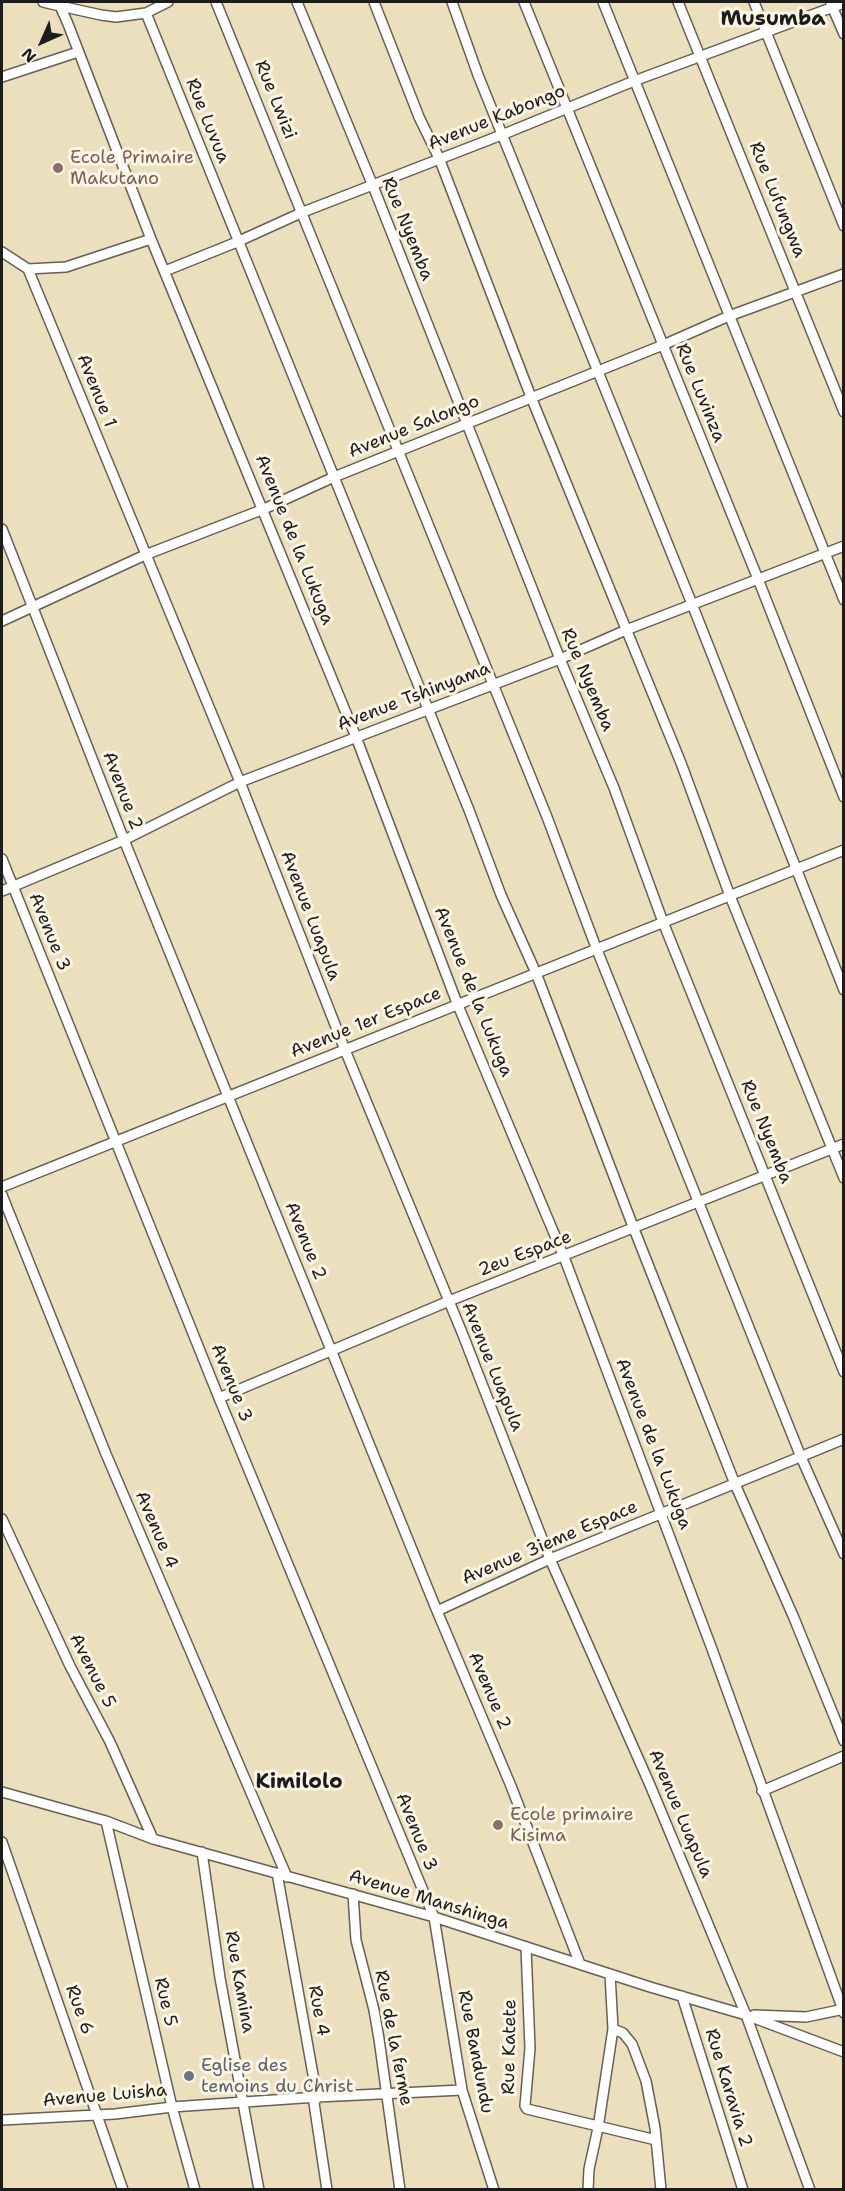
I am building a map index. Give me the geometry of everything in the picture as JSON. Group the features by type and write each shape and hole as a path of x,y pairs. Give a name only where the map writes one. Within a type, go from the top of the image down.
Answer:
{"street":[{"path":"43,2 116,17 146,13 168,2"},
{"name":"Rue Lwizi","path":"216,2 547,817 597,950 801,1457 843,1554"},
{"name":"Rue Nyemba","path":"297,2 373,186 560,659 614,788 663,922 843,1372"},
{"path":"374,2 419,117 439,158 531,397 681,763 730,896 843,1178"},
{"path":"452,2 478,75 504,134 692,604 843,990"},
{"name":"Rue Luvinza","path":"524,2 569,107 843,797"},
{"path":"603,2 843,600"},
{"name":"Rue Lufungwa","path":"678,2 843,412"},
{"path":"754,2 843,226"},
{"name":"Avenue Kabongo","path":"165,271 303,212 439,158 634,81 766,33 831,4 843,3"},
{"path":"831,4 843,34"},
{"name":"Avenue de la Lukuga","path":"60,6 151,239 264,508 356,737 457,1003 564,1257 662,1513 843,2011"},
{"name":"Rue Luvua","path":"146,13 465,800 501,895 536,973 735,1484 795,1618 843,1741"},
{"path":"2,76 78,52"},
{"path":"2,252 28,269 66,267 151,239"},
{"name":"Avenue 1","path":"28,269 145,555"},
{"name":"Avenue Salongo","path":"2,621 87,580 334,477 663,345 729,316 843,274"},
{"name":"Avenue 2","path":"2,529 124,840 437,1611 511,1786 580,1964"},
{"name":"Avenue Tshinyama","path":"2,891 124,840 240,783 492,686 626,630 843,546"},
{"name":"Avenue Luapula","path":"145,555 240,783 345,1050 449,1301 550,1559 650,1785 746,2015 810,2190"},
{"name":"Avenue 1er Espace","path":"2,1187 843,850"},
{"name":"Avenue 3","path":"2,859 114,1141 434,1917"},
{"name":"2eu Espace","path":"219,1398 449,1301 766,1177 843,1144"},
{"name":"Avenue 4","path":"2,1195 106,1454 282,1875"},
{"name":"Avenue 3ieme Espace","path":"437,1611 550,1559 843,1439"},
{"name":"Avenue 5","path":"2,1519 70,1666 110,1742 153,1839"},
{"path":"762,1791 843,1756"},
{"name":"Avenue Manshinga","path":"2,1792 106,1821 153,1839 434,1917 746,2015 843,2052"},
{"name":"Rue 5","path":"106,1821 172,2107 195,2190"},
{"name":"Rue 6","path":"2,1842 123,2190"},
{"name":"Rue Kamina","path":"202,1851 220,1978 259,2190"},
{"name":"Rue 4","path":"282,1875 316,2097 314,2103 327,2190"},
{"name":"Rue de la ferme","path":"353,1894 356,1940 374,2010 400,2190"},
{"name":"Rue Bandundu","path":"434,1917 462,2090 494,2190"},
{"name":"Rue Katete","path":"526,1947 530,2048 525,2106 527,2109 531,2112 656,2140"},
{"path":"588,2190 614,2029 610,1974"},
{"name":"Rue Karavia 2","path":"682,1996 742,2190"},
{"path":"746,2015 806,2017 843,2011"},
{"path":"614,2029 623,2033 640,2060 651,2104 661,2190"},
{"name":"Avenue Luisha","path":"3,2117 97,2115 172,2107 316,2097 462,2090"}],"place":[{"name":"Ecole Primaire Makutano","path":"58,168"},
{"name":"Ecole primaire Kisima","path":"498,1825"},
{"name":"Eglise des temoins du Christ","path":"189,2076"}],"district":[{"name":"Musumba","path":"773,20"},
{"name":"Kimilolo","path":"299,1783"}]}
